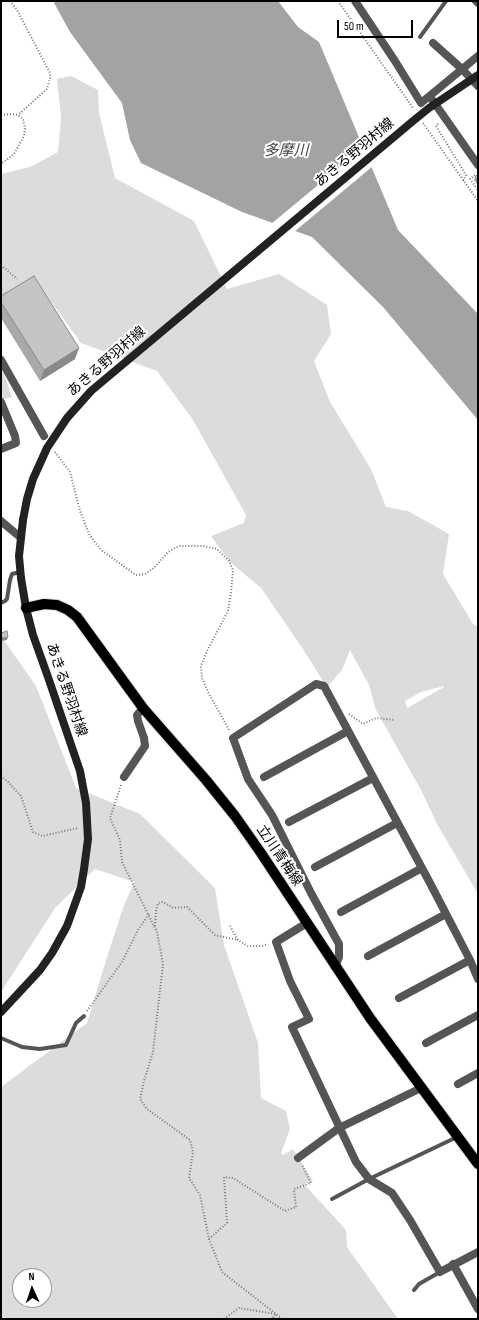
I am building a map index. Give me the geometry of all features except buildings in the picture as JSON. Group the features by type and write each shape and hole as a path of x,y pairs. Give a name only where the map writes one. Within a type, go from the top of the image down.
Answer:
{"main road":[{"name":"あきる野羽村線","path":"1,1012 40,970 52,953 67,926 75,906 83,878 87,848 88,825 86,796 80,771 33,635 26,608 20,572 20,538 23,520 33,479 47,448 67,418 92,391 413,121 478,75"},
{"name":"立川青梅線","path":"26,608 44,604 53,605 64,608 74,615 143,708 225,803 261,853 370,1018 478,1164"}],"street":[{"path":"355,1 421,103 478,56"},
{"path":"433,43 462,69 478,86"},
{"path":"429,96 478,165"},
{"path":"1,360 44,436"},
{"path":"1,402 15,436 16,443 1,448"},
{"path":"1,522 20,538"},
{"path":"335,967 338,958 339,944 311,893 272,815 248,779 233,738 316,684 324,686 372,778 422,868 470,960 478,979"},
{"path":"124,777 145,746 137,715 143,708"},
{"path":"264,777 348,731"},
{"path":"289,822 372,778"},
{"path":"315,867 397,822"},
{"path":"341,912 422,868"},
{"path":"368,956 446,914"},
{"path":"307,924 276,942 290,981 308,1019 292,1027 356,1162 369,1179 392,1193 410,1220 440,1272 478,1252"},
{"path":"399,998 470,960"},
{"path":"426,1043 478,1015"},
{"path":"458,1084 478,1073"},
{"path":"298,1158 339,1128 421,1088"},
{"path":"453,1264 478,1309"}],"lane":[{"path":"420,37 446,1"},
{"path":"1,602 5,602 7,599 12,574 20,572"},
{"path":"1,1038 22,1047 40,1049 66,1045 76,1023 84,1016"},
{"path":"332,1200 369,1179 458,1136"},
{"path":"414,1290 419,1284 440,1272"}],"path":[{"path":"10,1 17,10 50,73 47,88 18,115"},
{"path":"338,1 416,113"},
{"path":"1,115 18,115 24,124 24,136 14,154 1,164"},
{"path":"420,119 478,201"},
{"path":"475,175 470,179 478,190"},
{"path":"1,265 17,279"},
{"path":"44,436 70,472 80,510 89,534 101,550 136,575 145,574 154,568 168,552 179,546 203,546 218,549 229,561 234,570 232,593 228,611 206,653 201,666 202,678 208,692 233,738"},
{"path":"349,713 363,724 376,718 395,720"},
{"path":"1,776 21,796 33,832 42,836 57,834 88,825"},
{"path":"124,777 110,818 120,840 122,862 158,932 163,964 153,1052 140,1099 147,1109 190,1140 193,1152 189,1178 200,1195 209,1239 222,1272 282,1319"},
{"path":"155,927 158,903 164,902 173,908 187,907 215,935 238,940 248,946 262,946 276,942"},
{"path":"84,1016 122,962 148,914"},
{"path":"230,926 238,940"},
{"path":"209,1239 227,1223 224,1177 233,1178 285,1211 296,1207 294,1189 312,1183 298,1158"},
{"path":"224,1319 239,1308 276,1314"},
{"path":"272,1319 276,1314"}],"shaded area":[{"path":"71,76 98,90 99,113 115,178 194,221 227,289 279,274 327,305 331,334 314,361 330,402 371,469 386,507 408,511 449,534 443,574 473,624 478,627 478,894 437,824 421,790 376,710 369,685 350,650 342,670 327,687 261,588 230,562 211,536 244,523 246,515 193,420 157,371 81,343 36,281 1,298 1,174 30,167 58,152 61,117 57,79","holes":["444,687 407,708 405,701 421,692"]},
{"path":"1,366 12,397 1,400"},
{"path":"1,636 36,686 76,788 140,814 215,888 224,945 258,1043 261,1098 286,1111 290,1129 281,1153 283,1155 293,1149 313,1181 304,1184 346,1230 347,1247 398,1319 1,1319 1,1087 87,1023 123,908 134,882 95,869 55,908 1,992"}],"water":[{"name":"多摩川","path":"53,1 278,1 298,27 319,42 398,230 478,314 478,420 383,307 312,237 242,212 141,163 130,140 122,103 70,32"}],"pier":[{"path":"365,146 373,166 294,232 271,224"}]}
